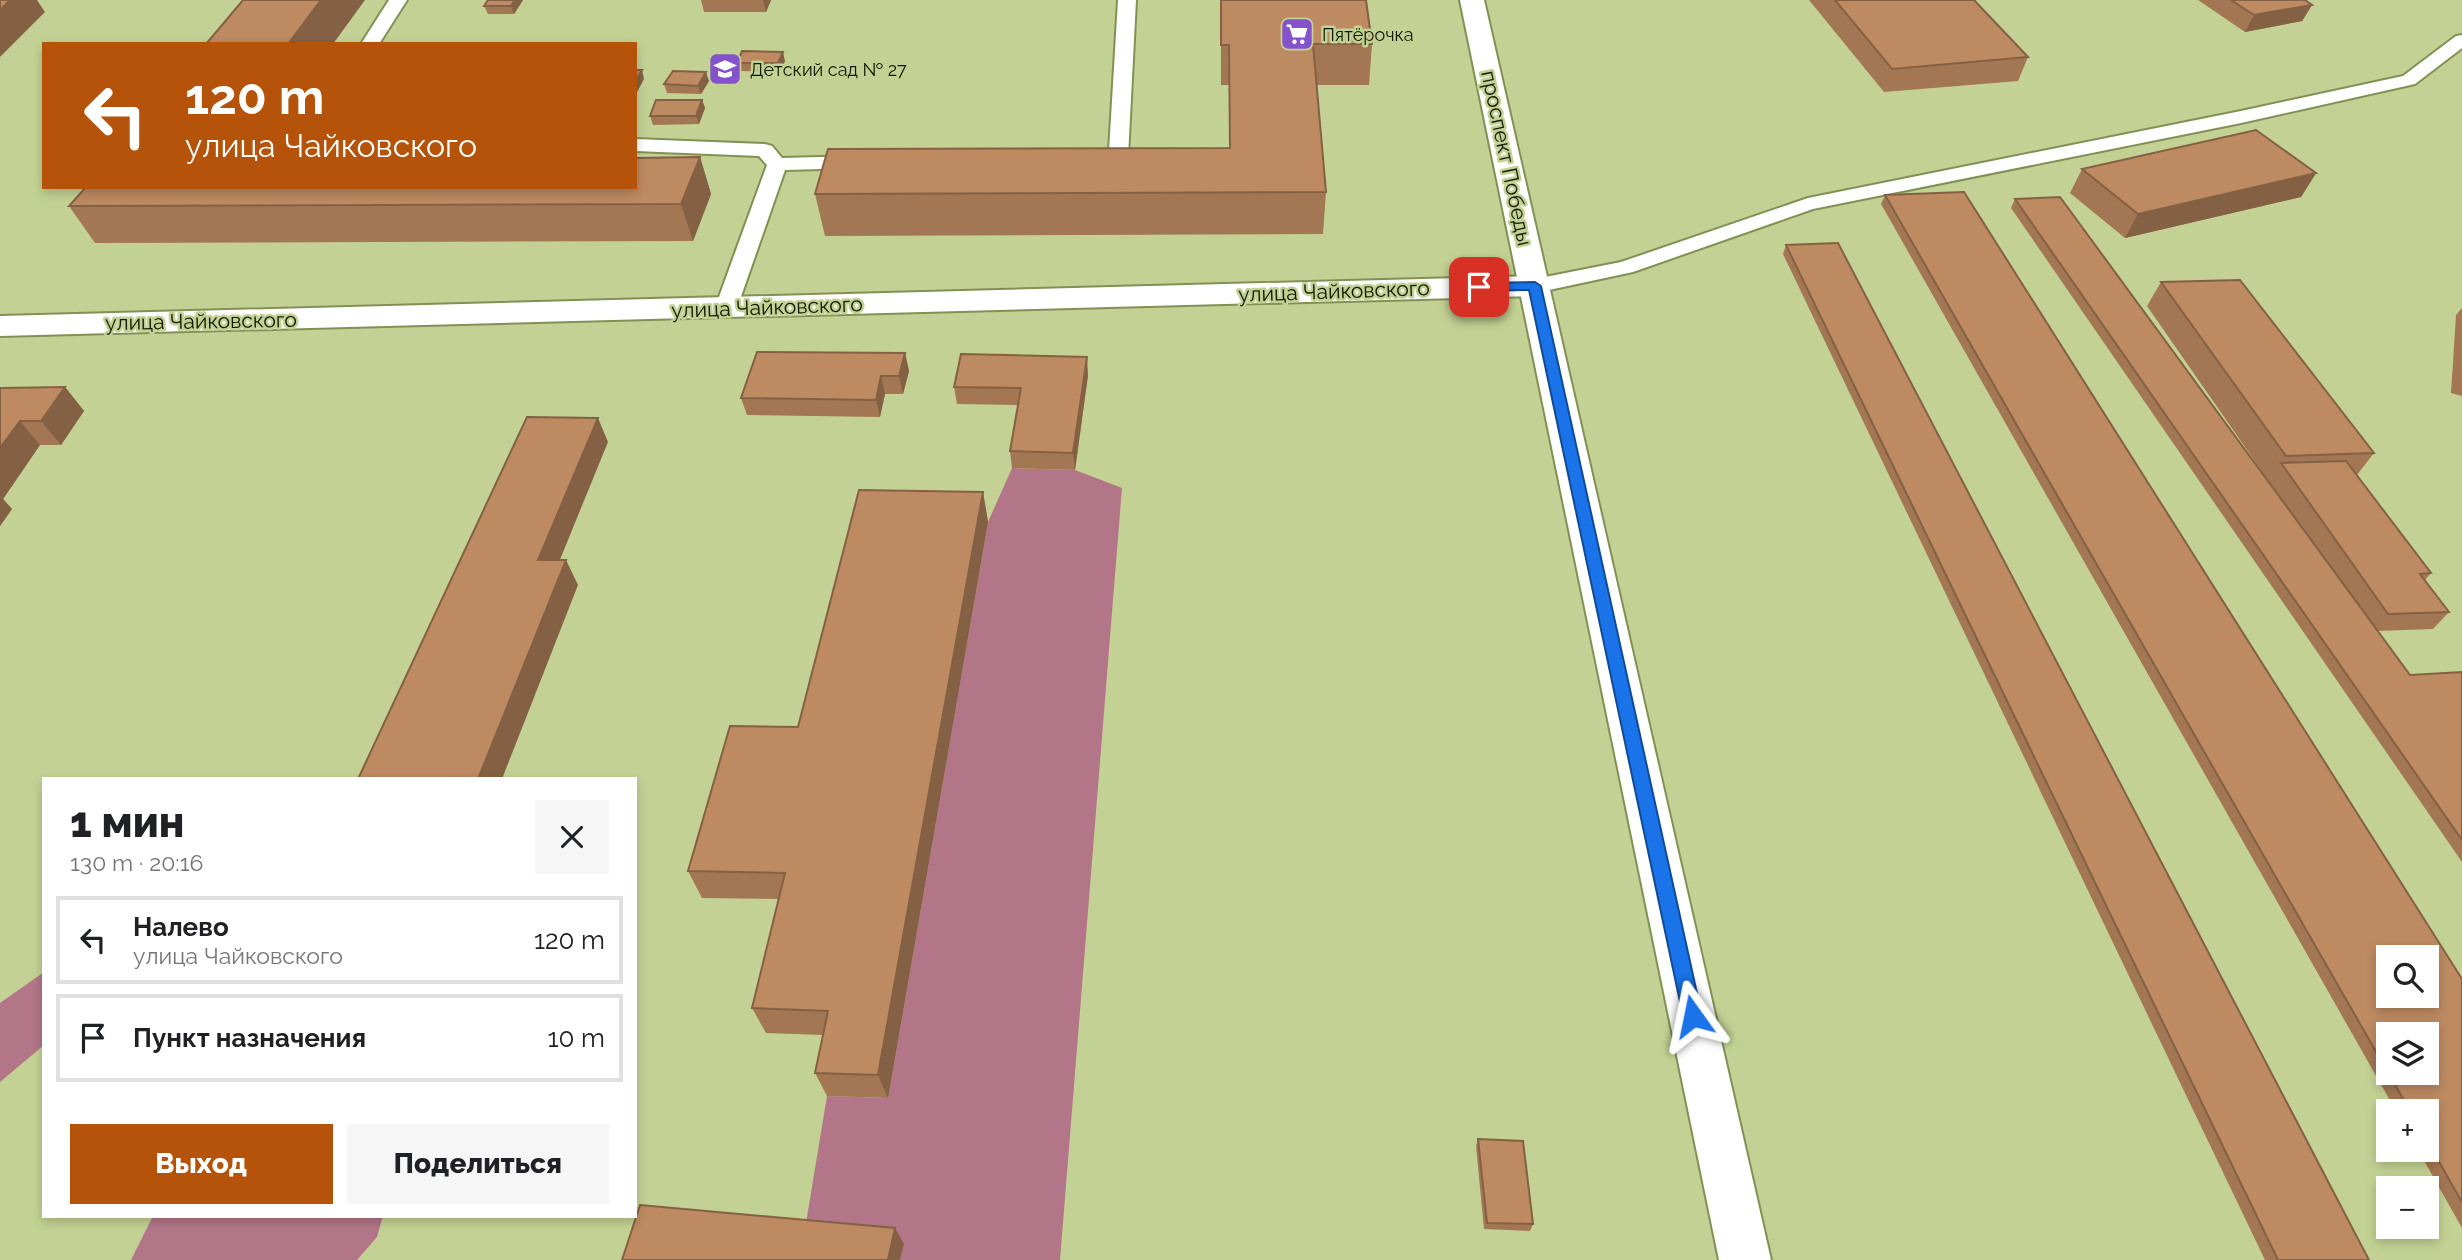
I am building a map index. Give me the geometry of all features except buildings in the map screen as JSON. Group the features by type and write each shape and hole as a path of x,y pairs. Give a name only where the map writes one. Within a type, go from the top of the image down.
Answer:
{"street":[{"name":"проспект Победы","path":"1472,0 1745,1260"},
{"name":"улица Чайковского","path":"0,326 1535,286"}],"lane":[{"path":"371,42 398,0"},
{"path":"1077,158 1118,157 1127,0"},
{"path":"1535,286 1626,267 1808,204 2241,117 2409,80 2462,40"},
{"path":"637,145 765,150 777,164"},
{"path":"777,164 872,162"},
{"path":"726,308 777,164"}],"shaded area":[{"path":"1012,468 1075,470 1122,488 1060,1260 900,1260 903,1244 804,1235 827,1096 888,1098 988,522"},
{"path":"42,973 42,1047 0,1082 0,1003"},
{"path":"152,1218 382,1218 377,1237 357,1260 131,1260"}],"place":[{"name":"Пятёрочка","path":"1297,34"},
{"name":"Детский сад № 27","path":"725,69"}],"route":[{"path":"1479,287 1535,286 1693,1016"}]}
